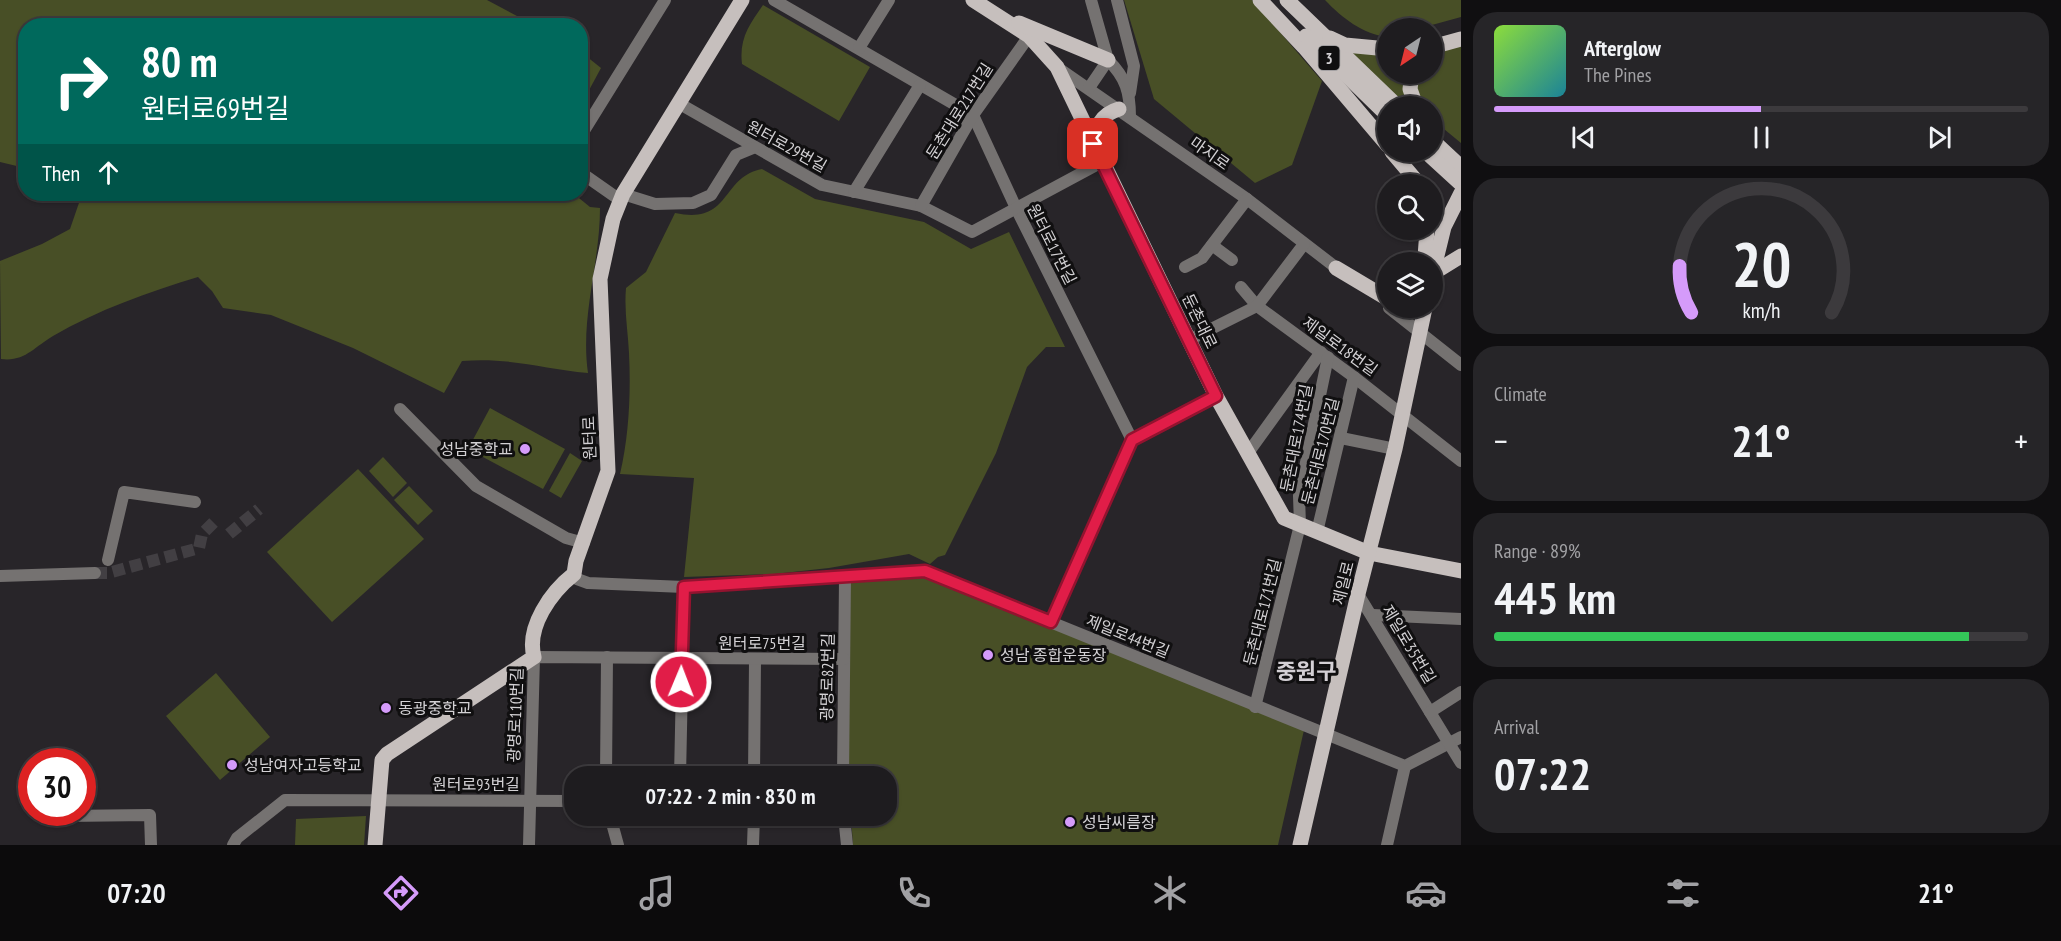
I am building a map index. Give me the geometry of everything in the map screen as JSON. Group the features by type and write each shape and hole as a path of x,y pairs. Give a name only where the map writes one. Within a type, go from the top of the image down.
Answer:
{"main road":[{"name":"원터로","path":"534,657 532,649 541,614 562,584 574,574 576,561 608,471 600,279 622,197 742,0"},
{"name":"둔촌대로","path":"973,0 1029,36 1057,67 1216,396 1284,518 1370,553 1461,571"},
{"path":"1260,0 1304,47 1377,133"},
{"name":"3","path":"1270,0 1377,105"},
{"name":"3","path":"1287,0 1387,96"},
{"path":"997,14 1108,60"},
{"path":"1306,19 1328,37 1345,45 1377,48"},
{"path":"1443,34 1461,30"},
{"path":"1443,44 1461,39"},
{"path":"1093,144 1101,120 1108,112 1124,113"},
{"path":"1444,160 1461,167"},
{"path":"1444,160 1461,183"},
{"path":"1400,162 1411,174"},
{"path":"1438,252 1444,227 1461,193"},
{"path":"1443,268 1461,256"},
{"path":"1336,268 1377,292"},
{"name":"제일로","path":"1300,845 1358,594 1395,449 1423,318"},
{"path":"375,845 379,768 387,754 534,657"}],"street":[{"path":"588,124 665,0"},
{"path":"774,0 973,114"},
{"path":"859,48 889,0"},
{"path":"1091,0 1108,60 1122,75 1130,93"},
{"path":"1117,0 1134,66 1124,113"},
{"name":"둔촌대로217번길","path":"921,206 973,114 1029,36"},
{"path":"1108,60 1123,65 1132,54"},
{"path":"1089,88 1108,60"},
{"name":"마지로","path":"1057,67 1247,199 1377,299"},
{"path":"854,192 920,84"},
{"name":"원터로29번길","path":"680,104 753,148 822,185 921,206 972,232 1016,208"},
{"name":"원터로17번길","path":"973,114 1016,208 1132,440"},
{"path":"588,177 622,197 655,204 693,203 711,195 736,155 753,148"},
{"path":"1016,208 1102,162"},
{"path":"1185,267 1202,258 1247,199"},
{"path":"1189,340 1257,306 1304,244"},
{"path":"1212,245 1232,260"},
{"name":"제일로18번길","path":"1241,287 1257,306 1403,414 1461,461"},
{"name":"마지로","path":"1403,318 1461,364"},
{"path":"1248,453 1325,355"},
{"name":"둔촌대로174번길","path":"1300,525 1299,496 1325,355"},
{"name":"둔촌대로170번길","path":"1317,532 1354,377"},
{"path":"1051,622 1132,440 1216,396"},
{"path":"400,409 476,486 566,538 584,543"},
{"path":"1341,438 1395,449"},
{"path":"108,560 124,492 195,502"},
{"name":"둔촌대로171번길","path":"1255,707 1300,525"},
{"name":"제일로44번길","path":"574,574 577,579 588,583 684,587 925,571 1325,736 1405,766"},
{"path":"0,576 95,573"},
{"name":"광명로82번길","path":"843,766 845,578"},
{"path":"680,766 684,587"},
{"name":"제일로35번길","path":"1358,594 1374,615 1461,763"},
{"path":"1374,615 1461,619"},
{"name":"원터로75번길","path":"534,657 844,659"},
{"name":"광명로110번길","path":"529,845 534,657"},
{"path":"606,766 607,657"},
{"path":"754,766 755,660"},
{"name":"제일로35번길","path":"1430,712 1461,692"},
{"path":"1387,845 1405,766 1461,737"},
{"name":"원터로93번길","path":"233,845 237,838 285,800 564,801"},
{"path":"96,816 150,815 151,845"},
{"path":"613,826 618,845"},
{"path":"753,845 754,826"},
{"path":"845,826 847,845"}],"green space":[{"path":"0,0 487,0 521,18 18,18 18,166 0,162"},
{"path":"1124,0 1252,0 1322,81 1292,165 1255,183 1154,99"},
{"path":"1325,0 1461,0 1461,17 1443,22 1443,18 1377,18 1377,35 1353,24"},
{"path":"763,5 870,67 839,121 742,64 744,40 749,26"},
{"path":"1340,47 1377,53 1377,80"},
{"path":"1461,47 1461,143 1443,128 1443,96 1418,96 1415,89 1416,84 1443,84 1443,50"},
{"path":"588,58 601,68 588,92"},
{"path":"1382,84 1407,84 1408,96 1397,96"},
{"path":"762,169 815,199 924,222 971,249 1009,232 1065,347 1046,347 1027,367 996,453 945,555 938,557 930,564 909,554 829,568 774,574 684,577 694,478 620,474 627,430 630,368 626,288 646,272 675,213 693,215 707,212 717,206 739,181"},
{"path":"80,201 583,201 590,207 600,208 586,331 588,373 511,362 462,361 444,393 353,348 271,315 223,308 212,291 198,277 105,310 53,336 23,356 1,359 0,261 42,244 70,229"},
{"path":"490,408 565,449 543,489 468,449"},
{"path":"570,453 582,461 561,498 549,491"},
{"path":"383,457 407,483 393,497 369,471"},
{"path":"358,469 424,539 332,622 267,552"},
{"path":"409,486 433,511 418,525 394,500"},
{"name":"성남 종합운동장","path":"925,571 1304,730 1278,845 853,845 852,826 897,826 897,766 849,766 849,581"},
{"path":"216,673 270,737 220,780 166,716"},
{"path":"366,816 364,845 295,845 296,819"}],"tunnel":[{"path":"229,534 259,509"},
{"path":"95,573 108,573 199,548 202,534 216,520"}],"place":[{"name":"성남중학교","path":"525,449"},
{"name":"성남 종합운동장","path":"988,655"},
{"name":"동광중학교","path":"386,708"},
{"name":"성남여자고등학교","path":"232,765"},
{"name":"성남씨름장","path":"1070,822"}],"district":[{"name":"중원구","path":"1306,671"}],"route":[{"path":"681,682 684,587 925,571 1051,622 1132,440 1216,396 1093,144"}]}
